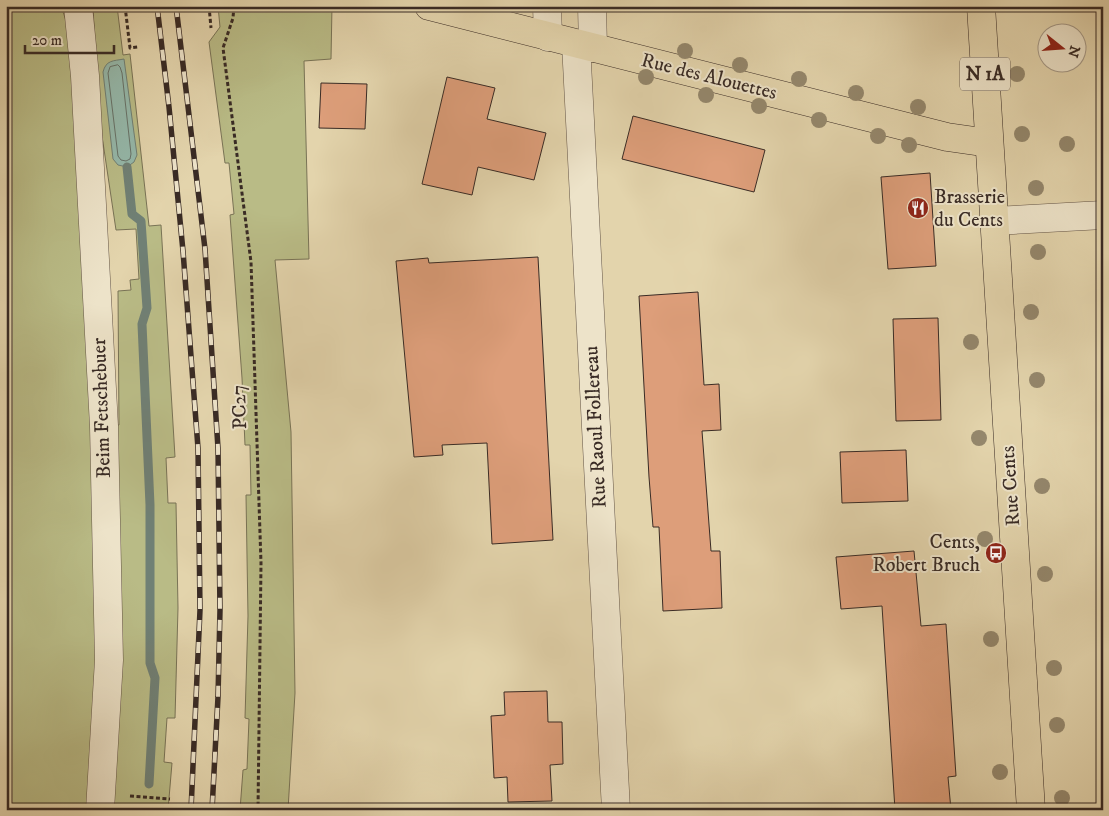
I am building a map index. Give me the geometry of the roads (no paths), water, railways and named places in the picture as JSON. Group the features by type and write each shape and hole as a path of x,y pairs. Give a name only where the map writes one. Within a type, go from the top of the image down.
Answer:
{"main road":[{"name":"Rue des Alouettes","path":"429,6 947,137 990,143"},
{"name":"N 1A","path":"981,6 994,221"},
{"name":"Rue Cents","path":"994,221 1031,810"}],"street":[{"name":"Beim Fetschebuer","path":"78,6 85,76 104,426 109,660 100,802"},
{"path":"547,6 548,37"},
{"name":"Rue Raoul Follereau","path":"592,6 584,46 616,810"},
{"path":"994,221 1103,215"}],"water":[{"path":"124,59 137,155 134,162 127,167 118,165 113,159 103,72 108,63"}],"waterway":[{"path":"127,167 132,214 141,221 147,308 142,324 150,505 150,663 155,678 149,784"}],"railway":[{"path":"157,6 183,251 198,448 200,610 191,810"},
{"path":"176,6 205,249 218,448 220,610 212,810"}],"place":[{"name":"Brasserie du Cents","path":"918,208"},
{"name":"Cents, Robert Bruch","path":"996,553"}]}
